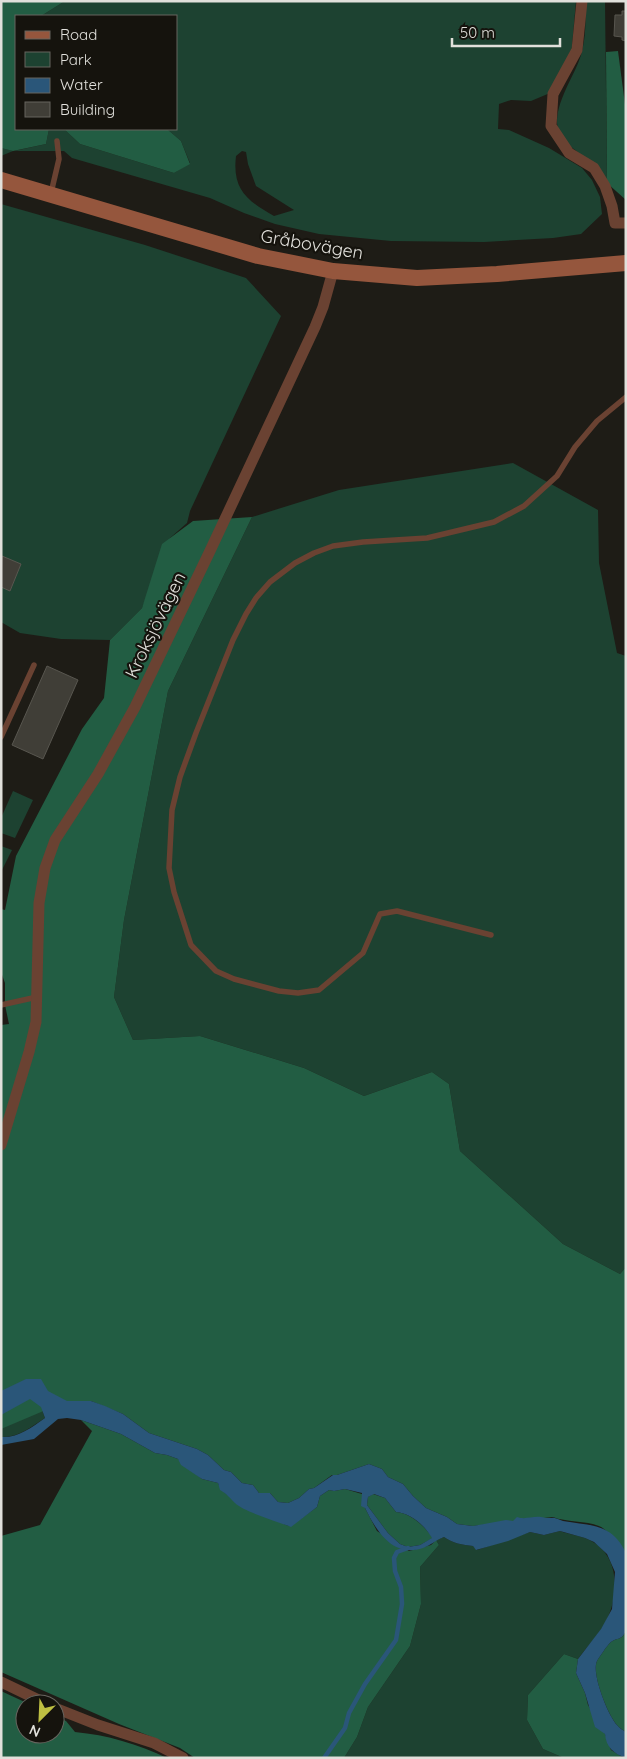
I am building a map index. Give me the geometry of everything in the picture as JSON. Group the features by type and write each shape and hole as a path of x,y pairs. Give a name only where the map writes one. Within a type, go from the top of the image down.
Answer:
{"main road":[{"name":"Gråbovägen","path":"1,180 258,256 333,271 417,278 497,274 626,263"}],"street":[{"path":"582,1 577,50 553,94 551,126 570,152 594,168 605,186 612,206 615,223 626,223"},
{"name":"Kroksjövägen","path":"1,1145 36,1022 39,903 45,868 54,840 98,774 135,707 315,327 333,271"},
{"path":"1,1682 26,1694"},
{"path":"65,1712 154,1743 183,1758"}],"lane":[{"path":"50,195 60,159 57,141"},
{"path":"491,935 397,911 380,914 363,953 320,990 298,993 279,991 234,979 216,971 191,945 174,892 170,868 172,810 180,777 233,640 256,598 270,582 295,563 333,546 427,538 494,522 524,506 540,493 557,476 575,447 596,421 626,396"},
{"path":"1,737 34,666"},
{"path":"1,1004 37,997"}],"green space":[{"path":"1,1 65,1 43,15 15,15 15,130 49,130 46,144 13,151 1,148"},
{"path":"65,1 576,1 571,57 550,93 531,101 511,100 499,104 498,129 509,130 549,148 582,168 592,180 600,197 602,214 581,234 553,238 484,242 391,241 319,234 275,224 210,198 72,158 64,151 14,151 46,144 49,130 65,130 80,144 174,173 190,163 181,141 168,130 178,130 178,15 43,15","holes":["242,151 246,152 256,186 294,210 274,216 249,199 243,193 236,177 236,156"]},
{"path":"585,1 605,1 607,183 587,160 564,140 559,132 557,123 560,103 583,49 586,15"},
{"path":"618,51 626,112 626,200 607,183 606,52"},
{"path":"65,130 168,130 181,141 190,164 174,173 80,144"},
{"path":"1,148 14,151 1,156"},
{"path":"1,204 145,245 246,278 281,316 190,511 187,523 170,538 142,608 110,640 61,639 20,633 1,622"},
{"path":"513,463 598,510 599,563 617,653 626,656 626,1267 620,1274 563,1244 460,1151 449,1084 432,1072 364,1096 304,1068 200,1036 133,1040 114,997 124,920 168,691 252,517 339,490"},
{"path":"252,517 168,691 124,920 114,997 133,1040 200,1036 304,1068 364,1096 432,1072 449,1084 460,1151 563,1244 620,1274 626,1267 626,1553 610,1534 599,1526 553,1517 473,1526 457,1524 447,1517 426,1508 403,1484 388,1477 382,1469 369,1464 332,1475 314,1488 309,1489 299,1498 288,1503 278,1502 270,1493 259,1493 253,1485 242,1483 231,1472 224,1470 208,1455 197,1449 149,1433 123,1414 91,1401 67,1401 1,1429 1,1025 9,1024 5,1005 5,983 1,972 1,909 5,910 16,856 82,729 104,698 110,640 142,608 162,544 193,521"},
{"path":"13,791 33,800 15,838 1,833 1,818"},
{"path":"1,846 12,850 1,872"},
{"path":"41,1407 45,1418 19,1434 1,1437 1,1415"},
{"path":"81,1420 121,1434 155,1453 178,1459 202,1479 218,1483 222,1490 238,1502 286,1525 291,1526 317,1507 320,1496 329,1490 345,1489 362,1494 365,1508 377,1531 409,1551 431,1545 436,1540 439,1545 420,1567 421,1604 410,1646 368,1707 357,1737 344,1758 195,1758 180,1748 65,1700 65,1694 51,1694 1,1672 1,1536 40,1525 92,1431"},
{"path":"373,1494 385,1498 396,1512 407,1515 417,1521 433,1538 420,1545 408,1547 400,1544 388,1533 367,1505 368,1497"},
{"path":"560,1531 586,1538 602,1549 612,1567 615,1589 606,1621 578,1659 564,1654 528,1695 527,1720 543,1749 564,1758 344,1758 357,1737 368,1707 410,1646 421,1604 420,1567 439,1545 436,1540 444,1537 450,1541 473,1546 477,1550 530,1532 544,1535"},
{"path":"626,1631 626,1732 618,1726 609,1712 598,1684 596,1667 597,1661 610,1643 621,1638"},
{"path":"564,1654 578,1659 576,1673 588,1705 605,1734 611,1750 624,1758 564,1758 543,1749 527,1720 528,1695"},
{"path":"1,1691 15,1698 15,1744 65,1744 65,1721 75,1732 99,1735 122,1741 145,1748 167,1758 1,1758"}],"water":[{"path":"26,1379 41,1379 48,1391 67,1401 91,1401 105,1406 123,1414 149,1433 197,1449 208,1455 224,1470 231,1472 242,1483 253,1485 259,1493 270,1493 278,1502 288,1503 299,1498 309,1489 314,1488 333,1475 369,1464 382,1469 388,1477 403,1484 426,1508 447,1517 457,1524 473,1526 506,1520 513,1521 517,1517 538,1517 592,1525 607,1531 614,1536 626,1553 626,1631 621,1638 610,1643 597,1661 596,1675 601,1694 613,1720 626,1732 626,1758 611,1749 605,1734 595,1727 585,1693 576,1673 578,1659 601,1629 612,1609 615,1572 607,1554 594,1542 560,1531 544,1535 530,1532 508,1541 476,1550 473,1546 450,1541 444,1537 423,1548 403,1549 387,1541 375,1526 365,1508 361,1506 362,1493 345,1489 329,1490 320,1496 317,1507 291,1527 239,1506 220,1490 218,1483 202,1479 181,1465 178,1459 155,1453 121,1434 81,1420 58,1419 34,1439 1,1445 1,1437 19,1434 45,1418 41,1407 30,1399 1,1415 1,1391","holes":["374,1494 385,1498 396,1512 407,1515 417,1521 432,1538 420,1545 408,1547 400,1544 388,1533 367,1505 368,1497"]}],"building":[{"path":"622,11 626,11 626,41 622,40 622,37 614,36 615,15 622,15"},
{"path":"2,556 21,564 10,591 1,587"},
{"path":"47,666 78,680 43,759 12,745"}],"waterway":[{"path":"324,1758 345,1728 349,1713 365,1684 396,1640 402,1604 401,1587 395,1571 394,1558 397,1552 408,1548"}]}
